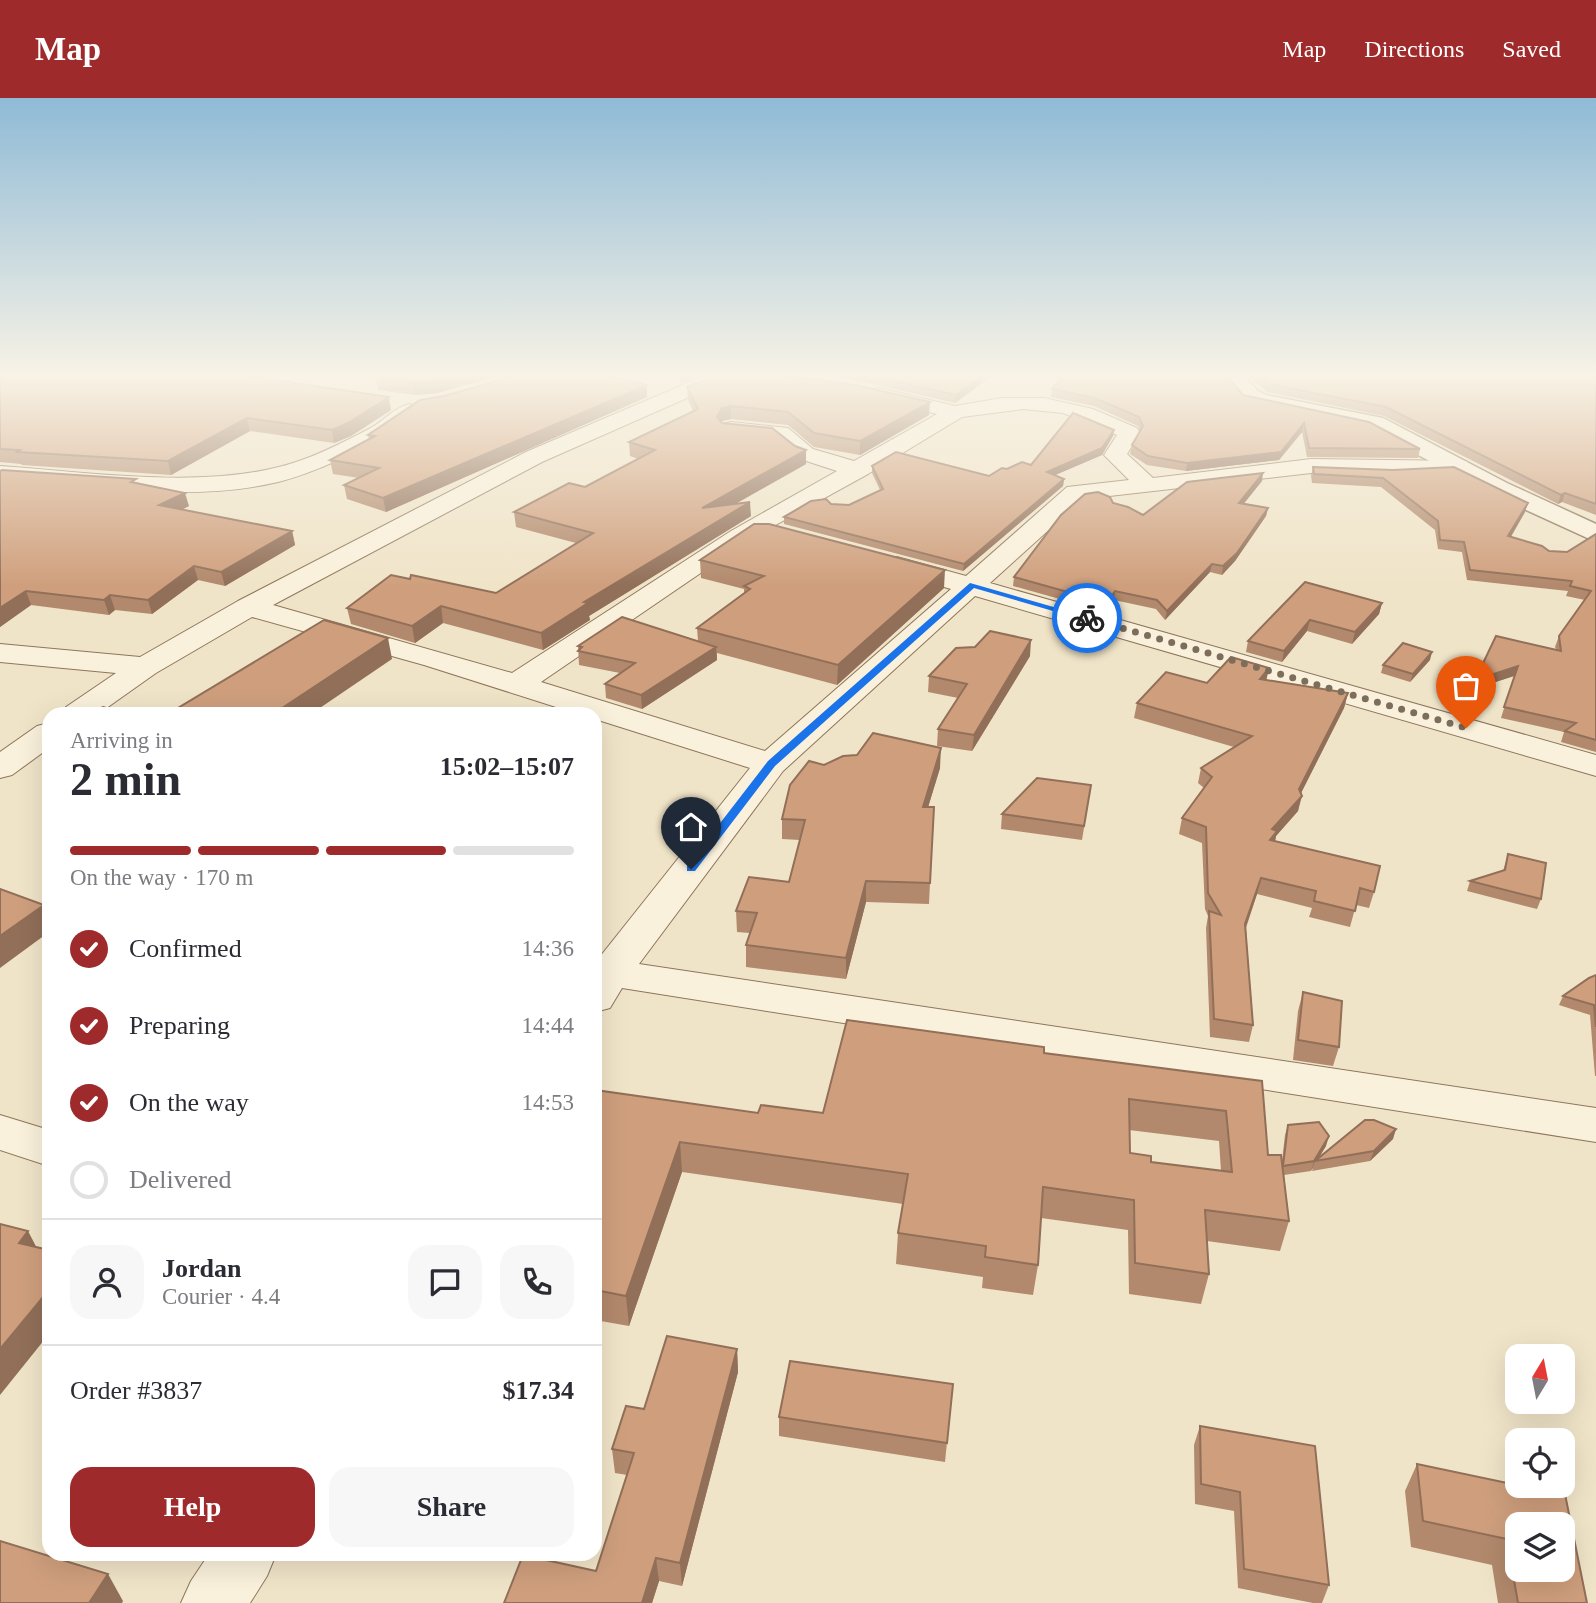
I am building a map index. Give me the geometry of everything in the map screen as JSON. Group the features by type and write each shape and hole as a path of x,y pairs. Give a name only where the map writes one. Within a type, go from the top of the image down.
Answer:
{"street":[{"path":"0,473 158,484 228,482 274,476 307,466 352,445"},
{"path":"87,707 145,667 248,607 561,445"},
{"path":"788,445 830,462 860,469"},
{"path":"517,684 748,531 825,485 860,469 900,445"},
{"path":"1121,445 1115,455 1148,486"},
{"path":"1417,445 1596,534"},
{"path":"1458,466 1311,466 1076,492 771,764 602,986 1596,1125"},
{"path":"748,531 785,535"},
{"path":"879,560 1596,766"},
{"path":"248,607 590,707"},
{"path":"0,653 145,667"},
{"path":"602,711 771,764"},
{"path":"0,768 42,738"},
{"path":"0,1132 42,1146"},
{"path":"213,1603 240,1561"}],"building":[{"path":"0,445 197,445 168,461 0,449"},
{"path":"358,445 506,445 383,498 344,485 379,468 330,460"},
{"path":"640,445 794,445 806,450 702,508 750,502 584,602 588,603 541,633 441,606 412,626 347,608 391,575 410,579 411,575 496,593 593,533 514,512 569,483 585,487 655,450"},
{"path":"1047,445 1104,445 1047,472 1064,479 964,564 784,517 811,501 826,499 831,504 849,505 883,489 872,466 896,452 989,476 1002,468 1007,469 1022,462 1031,465"},
{"path":"1132,445 1286,445 1281,452 1187,463 1148,456"},
{"path":"1308,445 1413,445 1420,449 1309,448"},
{"path":"1462,445 1596,445 1596,504 1565,493 1561,495"},
{"path":"1313,467 1393,470 1454,467 1528,503 1508,536 1542,546 1549,551 1567,552 1596,534 1596,740 1565,731 1576,723 1504,707 1518,666 1475,680 1496,636 1561,651 1559,636 1591,591 1570,586 1572,581 1470,570 1464,542 1440,540 1438,521 1383,478 1314,474"},
{"path":"2,470 136,479 131,482 185,493 159,505 292,531 221,572 194,566 148,600 110,595 104,600 26,591 0,608"},
{"path":"1263,473 1239,503 1268,508 1237,553 1223,566 1212,564 1167,611 1157,600 1115,591 1107,603 1014,577 1061,515 1085,494 1098,492 1110,497 1113,503 1143,515 1187,482"},
{"path":"754,524 769,524 945,570 838,665 697,628 750,589 744,586 764,576 700,560"},
{"path":"1305,582 1382,603 1355,632 1310,620 1284,651 1248,641"},
{"path":"622,617 716,647 641,695 605,684 635,663 578,651 582,647 578,646"},
{"path":"324,620 388,638 284,707 180,707"},
{"path":"990,631 1031,640 974,735 938,729 967,684 929,676 956,648 975,647"},
{"path":"1403,643 1432,652 1413,674 1383,665"},
{"path":"1231,657 1269,668 1260,679 1348,693 1299,789 1302,796 1272,829 1277,831 1270,840 1380,866 1374,892 1360,888 1355,911 1314,901 1316,891 1261,878 1245,924 1253,1025 1214,1019 1209,911 1221,915 1208,893 1206,827 1182,818 1212,777 1201,768 1252,736 1137,703 1166,672 1207,683"},
{"path":"873,733 941,748 923,807 934,807 930,883 866,881 846,958 746,945 757,913 736,911 749,877 789,882 805,820 782,819 790,785 809,761 824,765 843,756 857,755"},
{"path":"1037,778 1091,785 1084,826 1002,814"},
{"path":"1508,854 1546,863 1541,899 1470,881 1505,870"},
{"path":"0,889 42,904 42,906 0,936"},
{"path":"1596,975 1596,1027 1594,1005 1563,996"},
{"path":"1303,992 1342,1001 1339,1047 1298,1040"},
{"path":"847,1020 1044,1047 1044,1053 1262,1081 1268,1155 1281,1155 1289,1221 1205,1210 1209,1274 1135,1263 1134,1200 1043,1187 1038,1265 985,1257 986,1246 898,1233 908,1174 680,1142 626,1296 602,1291 602,1091 758,1113 761,1105 823,1113","holes":["1129,1099 1226,1111 1232,1172 1151,1162 1151,1156 1130,1153"]},
{"path":"1365,1120 1374,1120 1396,1129 1374,1151 1315,1161"},
{"path":"1319,1122 1329,1136 1314,1161 1283,1166 1288,1125"},
{"path":"0,1224 28,1231 19,1243 42,1248 42,1298 0,1349"},
{"path":"667,1336 737,1349 680,1563 656,1558 642,1603 504,1603 521,1561 550,1561 596,1571 599,1561 602,1561 602,1552 634,1453 612,1449 626,1406 644,1409"},
{"path":"790,1361 953,1384 947,1443 779,1417"},
{"path":"1200,1426 1315,1446 1329,1585 1244,1569 1240,1492 1201,1484"},
{"path":"1417,1464 1505,1482 1505,1498 1566,1498 1569,1512 1505,1512 1505,1539 1423,1521"},
{"path":"0,1541 42,1554 42,1561 65,1561 108,1574 89,1603 0,1603"},
{"path":"1575,1544 1587,1603 1518,1603 1514,1582 1575,1582"}],"way so far":[{"path":"1087,618 1466,728"}],"route":[{"path":"691,869 771,764 973,585 1087,618"}]}
